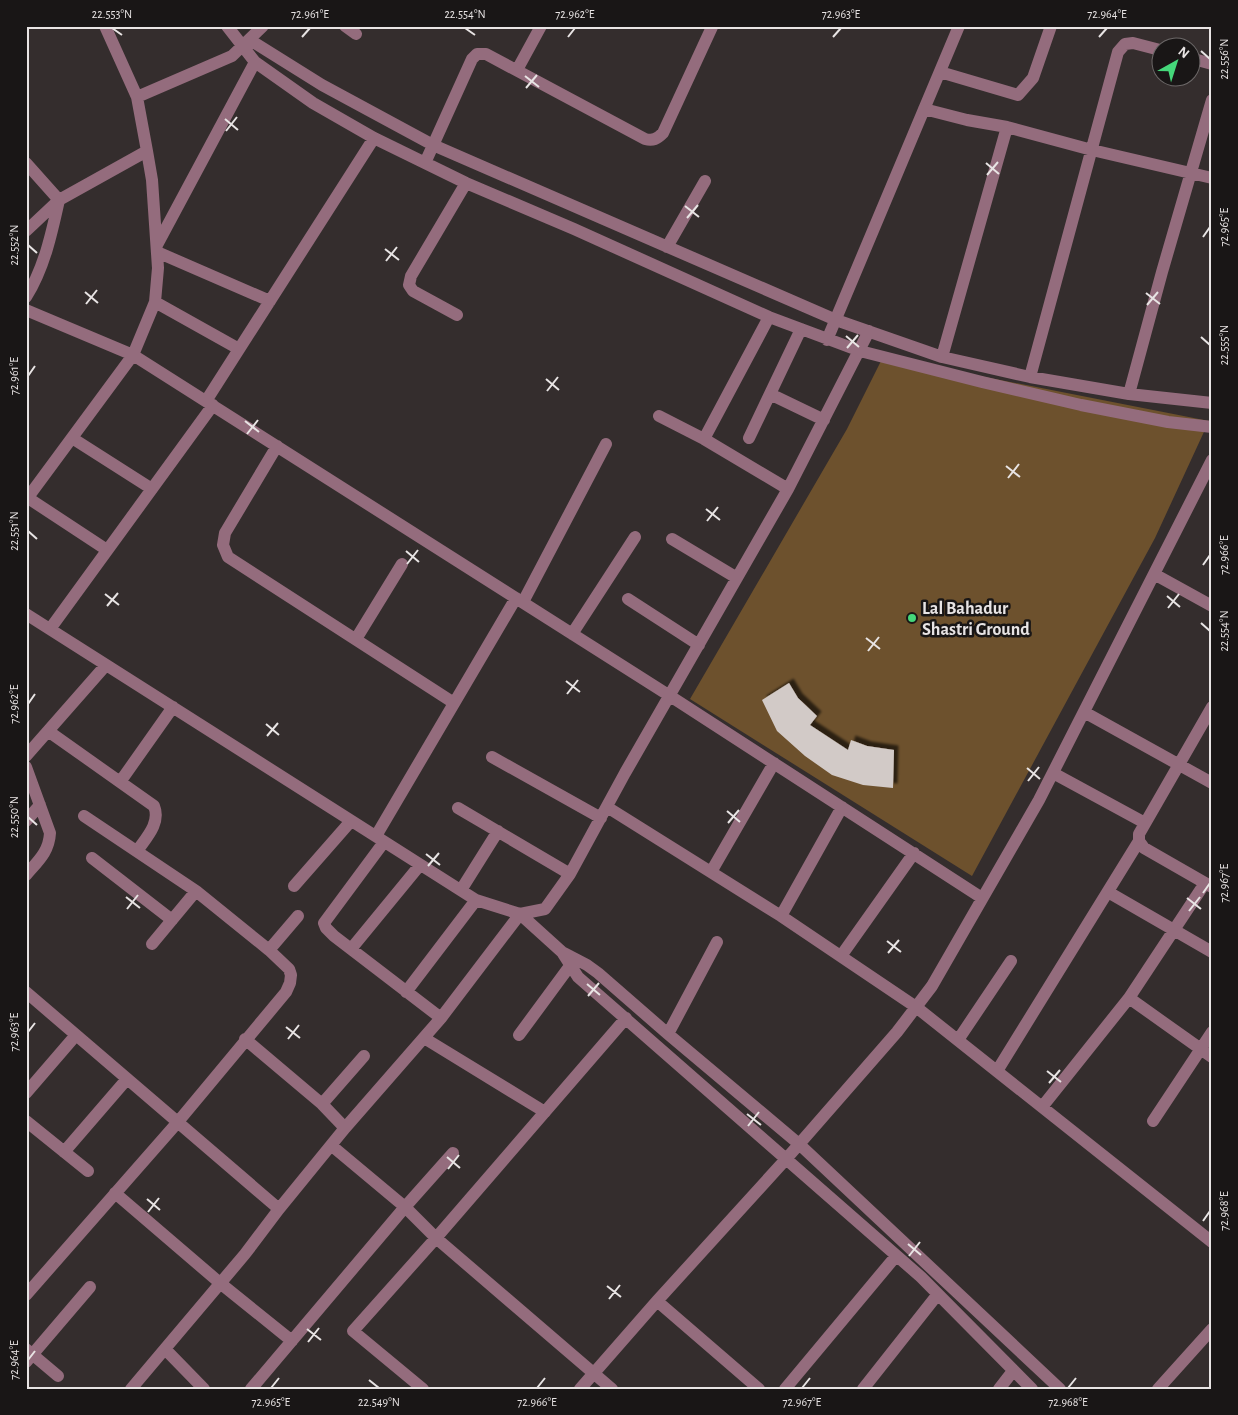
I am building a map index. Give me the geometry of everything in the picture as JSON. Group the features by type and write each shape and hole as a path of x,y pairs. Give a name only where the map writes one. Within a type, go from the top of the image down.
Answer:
{"street":[{"path":"105,26 137,97 147,151 152,180 157,248 158,268 155,302 133,355 27,499 107,550"},
{"path":"227,26 247,44 433,145 836,320 942,356 1030,377 1129,394 1212,403"},
{"path":"137,97 232,56 247,44 264,26"},
{"path":"345,26 356,34"},
{"path":"517,70 541,26"},
{"path":"828,340 958,26"},
{"path":"940,72 1018,95 1033,78 1051,26"},
{"path":"425,164 472,59 477,54 486,54 636,134 651,140 658,138 663,133 712,27"},
{"path":"1030,377 1118,52 1125,44 1133,43 1150,47"},
{"path":"247,44 255,62 313,103 374,138 466,183 574,229 769,317 860,351 1081,405 1168,422 1212,427"},
{"path":"157,248 255,62"},
{"path":"1129,394 1212,100"},
{"path":"924,109 967,120 1007,127 1092,150 1212,178"},
{"path":"942,356 1007,127"},
{"path":"50,629 152,489 209,403 239,349 374,138"},
{"path":"26,231 59,200 147,151"},
{"path":"26,163 59,200"},
{"path":"667,247 705,181"},
{"path":"457,315 413,291 409,285 411,276 466,183"},
{"path":"26,297 36,282 59,200"},
{"path":"157,248 270,301"},
{"path":"155,302 239,349"},
{"path":"26,310 133,355 520,600 982,898"},
{"path":"704,439 769,317"},
{"path":"749,438 800,329"},
{"path":"131,1389 220,1283 345,1128 441,1018 520,914 545,909 570,874 788,489 869,331"},
{"path":"770,394 824,420"},
{"path":"659,416 704,439 788,489"},
{"path":"72,438 152,489"},
{"path":"441,1018 334,936 324,923 380,839 454,703 520,600 606,444"},
{"path":"277,446 225,533 223,545 228,557 454,703"},
{"path":"580,1389 787,1158 897,1032 932,986 1039,800 1212,460"},
{"path":"572,634 635,537"},
{"path":"672,539 737,578"},
{"path":"356,639 402,564"},
{"path":"1154,574 1212,606"},
{"path":"628,599 699,645"},
{"path":"26,614 476,900 520,914 572,962 598,973 799,1144 1060,1389"},
{"path":"26,756 106,665"},
{"path":"997,1071 1139,841 1139,834 1212,706"},
{"path":"120,782 172,707"},
{"path":"1084,712 1212,783"},
{"path":"48,731 154,806 157,812 153,828 137,851"},
{"path":"492,757 604,812 711,872 916,1006 1212,1242"},
{"path":"711,872 774,763"},
{"path":"26,768 50,833 49,844 44,854 26,876"},
{"path":"1053,773 1145,823"},
{"path":"26,821 40,805"},
{"path":"781,916 842,807"},
{"path":"458,808 570,874"},
{"path":"26,1295 177,1123 286,992 291,975 289,969 269,950 196,891 84,816"},
{"path":"294,886 351,821"},
{"path":"461,890 498,831"},
{"path":"1042,1106 1129,998 1174,930 1208,885 1144,848 1139,841"},
{"path":"840,956 914,853"},
{"path":"92,858 172,920"},
{"path":"351,949 420,865"},
{"path":"152,944 196,891"},
{"path":"1108,892 1212,952"},
{"path":"406,992 476,900"},
{"path":"269,950 298,916"},
{"path":"668,1034 717,942"},
{"path":"958,1040 1010,961"},
{"path":"572,962 578,977 787,1158 938,1294 1032,1389"},
{"path":"519,1035 572,962"},
{"path":"26,992 278,1209"},
{"path":"1129,998 1212,1056"},
{"path":"423,1389 354,1331 626,1018"},
{"path":"1152,1121 1212,1032"},
{"path":"26,1093 76,1035"},
{"path":"424,1038 545,1112"},
{"path":"245,1040 322,1104 345,1128"},
{"path":"322,1104 364,1056"},
{"path":"64,1152 127,1079"},
{"path":"26,1121 88,1171"},
{"path":"332,1146 405,1207 436,1238 612,1389"},
{"path":"251,1389 453,1153"},
{"path":"115,1193 220,1283 292,1341"},
{"path":"785,1389 896,1256"},
{"path":"58,1376 28,1355 90,1287"},
{"path":"863,1389 938,1294"},
{"path":"657,1301 759,1389"},
{"path":"1158,1389 1212,1329"},
{"path":"165,1349 204,1389"},
{"path":"998,1389 1013,1371"}],"shaded area":[{"path":"883,357 1209,421 1155,538 972,876 690,699 847,429"}],"building":[{"path":"789,683 798,698 817,716 810,725 848,750 851,740 867,746 894,750 893,788 863,785 832,775 805,756 777,731 762,700"}],"place":[{"name":"Lal Bahadur Shastri Ground","path":"912,618"}]}
